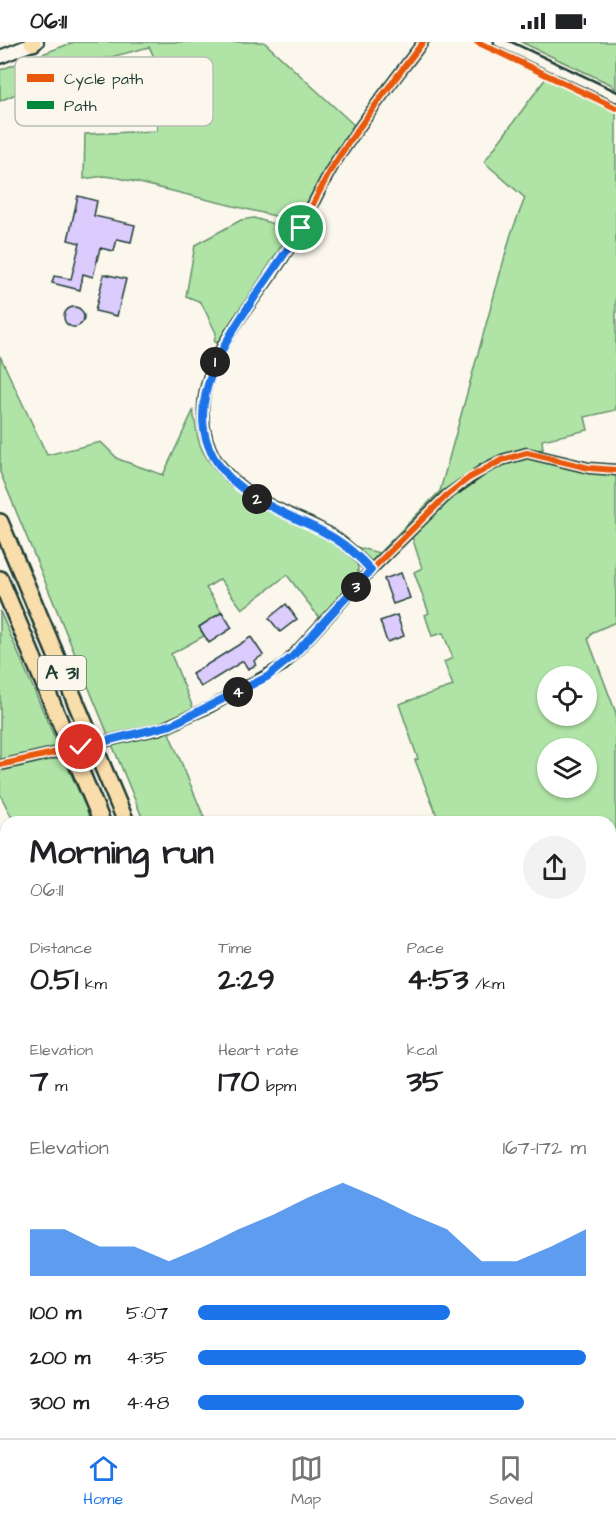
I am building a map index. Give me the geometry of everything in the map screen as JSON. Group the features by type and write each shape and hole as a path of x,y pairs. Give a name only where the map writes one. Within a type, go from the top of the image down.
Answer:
{"highway":[{"name":"A 31","path":"0,522 123,816"},
{"name":"A 31","path":"0,579 99,816"},
{"path":"0,584 7,598"}],"main road":[{"path":"0,57 34,42"}],"street":[{"path":"371,570 345,543 261,501 238,484 217,460 207,439 203,411 205,390 226,343 284,257 335,164 376,103 423,42"},
{"path":"499,42 616,97"},
{"path":"1,765 160,729 210,707 284,665 371,570 458,486 502,460 527,453 589,468 616,470"}],"green space":[{"path":"74,42 264,42 354,125 326,167 298,219 291,220 119,178 104,176 84,179 85,134 157,131 157,126 213,126 213,57 154,57 149,47 111,57 34,57"},
{"path":"521,42 616,42 616,89 610,84"},
{"path":"15,64 15,94 0,101 0,70"},
{"path":"546,78 616,110 616,410 585,417 588,430 542,440 543,449 507,454 472,472 452,487 370,564 352,546 379,553 440,491 511,234 525,198 484,162"},
{"path":"254,218 287,228 289,234 219,342 214,342 216,333 201,302 186,296 195,245 241,220"},
{"path":"0,356 47,455 101,442 118,459 163,475 193,411 202,450 222,477 244,495 329,536 352,553 357,563 356,579 340,602 321,620 287,575 242,609 220,579 206,588 222,612 199,627 204,636 171,654 194,710 158,725 162,731 182,727 169,733 204,816 142,816 0,472"},
{"path":"527,456 570,469 616,475 616,622 593,632 588,639 616,713 616,816 437,816 415,760 418,759 399,704 453,686 444,662 453,658 443,633 432,636 425,615 429,613 414,572 422,568 412,537 455,492 494,467"},
{"path":"0,611 59,748 0,761"},
{"path":"62,755 90,816 11,816 0,794 0,768"}],"building":[{"path":"78,196 97,201 94,216 135,225 131,242 117,239 114,251 100,248 93,277 83,274 80,290 52,283 54,276 71,279 80,243 68,240"},
{"path":"104,274 126,279 117,316 95,311"},
{"path":"70,307 78,307 84,313 84,321 78,327 70,327 64,321 64,313"},
{"path":"401,573 410,598 393,604 384,579"},
{"path":"286,604 297,619 280,632 269,618"},
{"path":"222,612 232,628 209,643 199,627"},
{"path":"397,615 404,636 387,642 380,621"},
{"path":"251,637 263,655 254,661 256,665 248,669 243,661 201,687 192,674"}],"cycle path":[{"path":"371,570 353,551 333,536 265,502 230,477 211,449 205,430 203,410 210,373 227,338 292,244 328,174 345,147 423,42"},
{"path":"477,42 616,108"},
{"path":"0,765 160,729 210,707 267,677 292,657 371,570 447,495 469,478 502,460 527,453 589,468 616,470"}],"route":[{"path":"81,747 171,725 267,677 292,657 371,570 345,543 245,491 220,465 213,454 204,427 205,390 215,362 242,316 284,257 301,228"}]}
